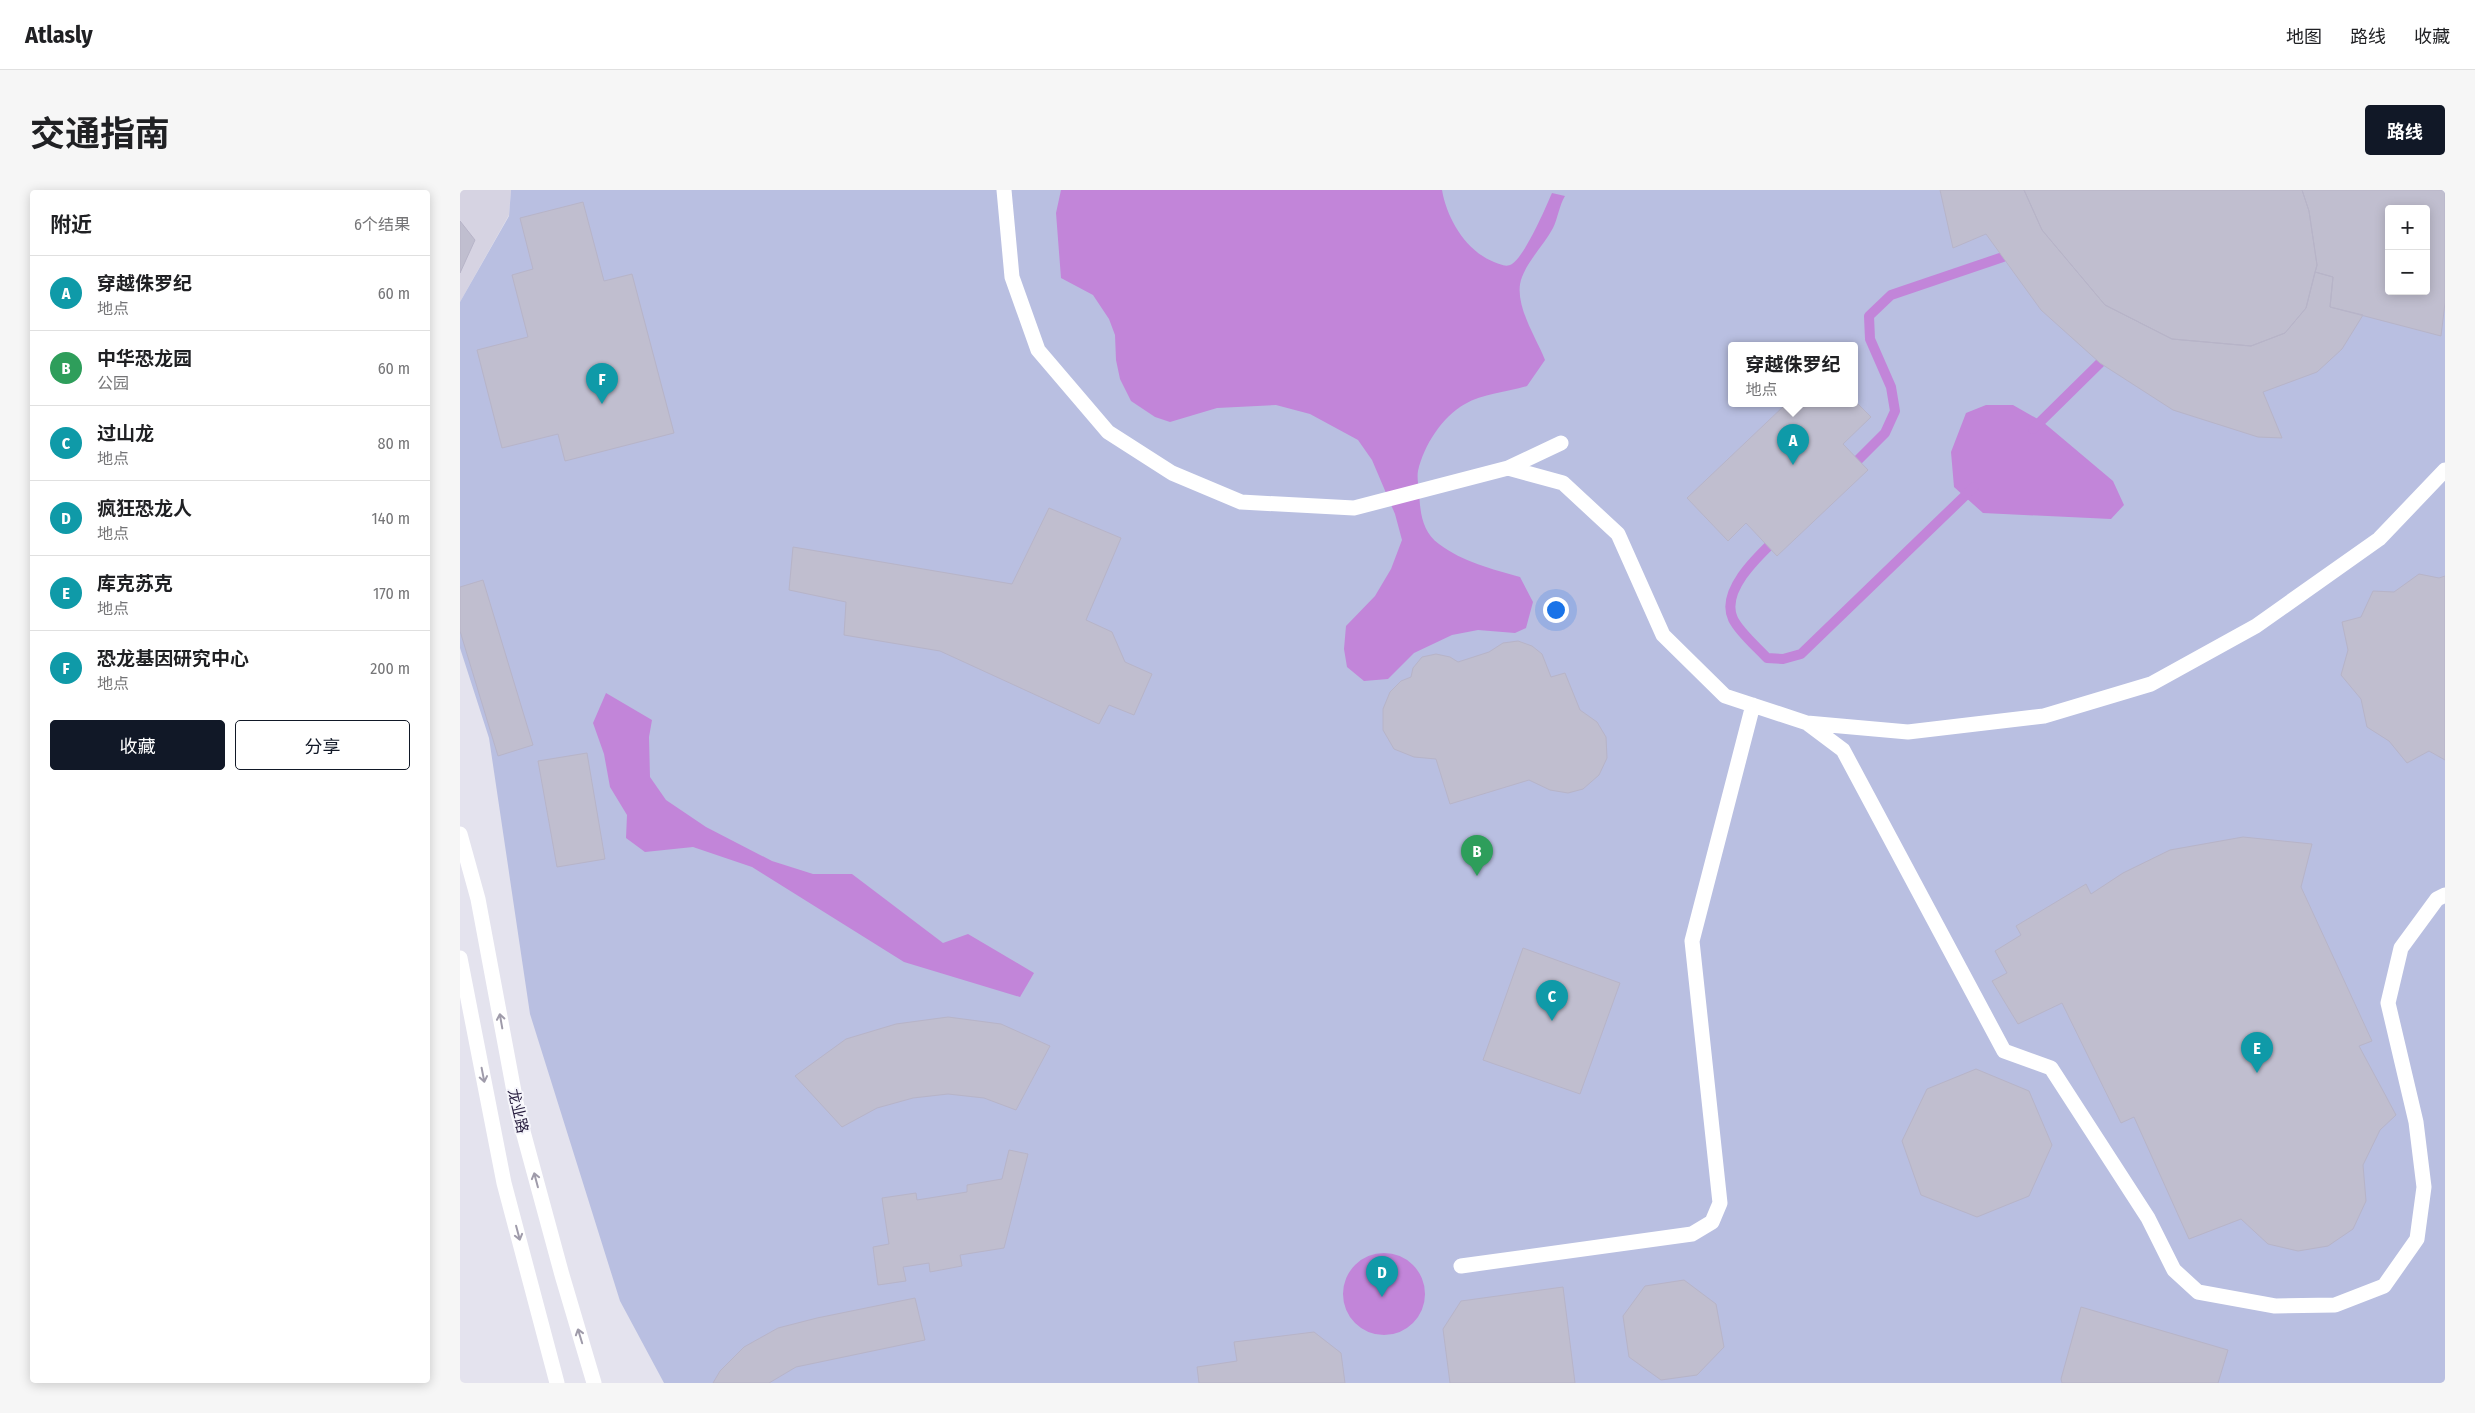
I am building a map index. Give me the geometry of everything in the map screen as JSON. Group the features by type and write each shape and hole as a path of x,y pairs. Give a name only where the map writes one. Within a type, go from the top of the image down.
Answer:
{"street":[{"path":"1004,190 1012,277 1038,350 1108,432 1172,473 1241,502 1354,508 1508,468 1561,443"},
{"path":"1508,468 1563,483 1618,534 1663,635 1726,696 1807,723 1908,732 2044,716 2151,684 2256,626 2379,539 2445,470"},
{"path":"1461,1266 1692,1234 1712,1222 1720,1203 1692,941 1753,705"},
{"path":"1807,723 1843,750 2004,1051 2051,1068 2148,1218 2174,1270 2198,1292 2275,1306 2335,1304 2384,1286 2417,1239 2424,1187 2423,1178 2416,1122 2388,1003 2401,948 2437,899 2445,895"},
{"name":"龙业路","path":"460,834 478,899 518,1113 562,1275 594,1383"},
{"name":"龙业路","path":"460,958 504,1184 557,1383"}],"shaded area":[{"path":"460,190 511,190 509,215 460,302"},
{"path":"511,190 2445,190 2445,1383 664,1383 620,1301 530,1014 489,738 460,648 460,302 509,216"},
{"path":"1061,190 1442,190 1448,212 1459,233 1484,257 1505,266 1512,264 1523,251 1535,231 1552,193 1565,196 1553,228 1525,270 1520,287 1520,297 1526,319 1545,360 1527,386 1487,395 1465,404 1449,416 1429,442 1418,473 1421,512 1428,533 1439,544 1458,556 1520,577 1533,602 1526,628 1515,633 1478,630 1452,635 1414,653 1388,679 1364,681 1347,667 1344,649 1346,626 1375,596 1391,569 1402,540 1395,514 1372,460 1358,440 1310,414 1276,405 1217,408 1170,422 1155,417 1131,401 1120,379 1116,360 1115,335 1109,319 1093,295 1061,278 1056,213"},
{"path":"1986,405 2013,405 2043,422 2113,481 2124,505 2111,519 1983,513 1954,487 1951,452 1966,413"},
{"path":"606,693 652,720 649,737 650,777 666,800 706,827 772,861 813,874 852,874 943,943 968,934 1034,973 1020,997 904,962 752,867 693,847 645,852 626,838 627,815 610,787 604,754 593,723"},
{"path":"1376,1253 1392,1253 1407,1260 1418,1271 1425,1286 1422,1310 1413,1323 1392,1335 1376,1335 1361,1328 1350,1317 1343,1302 1343,1286 1350,1271 1361,1260"}],"building":[{"path":"1940,190 2024,190 2042,230 2105,305 2172,339 2251,346 2285,333 2306,308 2315,272 2333,277 2330,307 2363,315 2342,349 2317,372 2263,392 2282,438 2258,437 2173,410 2100,363 2041,310 1986,234 1953,248"},
{"path":"2024,190 2302,190 2309,211 2317,265 2306,308 2285,333 2251,346 2172,339 2105,305 2042,230"},
{"path":"2302,190 2445,190 2445,303 2441,336 2330,307 2333,277 2315,272 2317,265 2309,211"},
{"path":"583,202 604,281 632,274 674,433 565,461 558,434 502,448 477,350 528,337 512,275 533,269 520,218"},
{"path":"460,221 475,240 460,273"},
{"path":"1858,404 1871,417 1843,444 1868,470 1777,556 1746,523 1728,541 1687,498 1783,407 1858,407"},
{"path":"1049,508 1121,538 1086,620 1112,632 1125,662 1152,674 1134,715 1109,705 1099,724 940,651 844,635 846,602 789,590 793,547 1012,584"},
{"path":"2419,574 2439,578 2445,576 2445,760 2429,751 2407,763 2389,741 2367,727 2361,699 2341,675 2348,650 2342,622 2361,617 2373,591 2394,592"},
{"path":"483,580 533,745 498,756 460,631 460,587"},
{"path":"1518,641 1532,646 1542,654 1551,677 1565,673 1580,710 1597,722 1606,737 1607,758 1599,775 1583,789 1568,793 1550,790 1529,780 1450,804 1436,759 1414,757 1394,749 1383,730 1383,709 1390,692 1401,681 1411,677 1413,668 1422,657 1436,654 1450,657 1458,662 1489,652 1503,643"},
{"path":"587,753 605,859 557,867 538,761"},
{"path":"2243,837 2312,844 2301,887 2372,1041 2359,1046 2396,1115 2380,1130 2363,1165 2366,1201 2353,1229 2328,1246 2298,1251 2268,1244 2241,1219 2189,1239 2134,1117 2121,1123 2062,1003 2018,1024 1992,981 2007,973 1995,951 2021,935 2016,926 2086,884 2091,894 2123,873 2170,850"},
{"path":"1523,948 1620,983 1580,1094 1483,1060"},
{"path":"948,1017 1001,1024 1050,1046 1016,1110 984,1098 948,1094 913,1098 877,1108 842,1127 795,1076 846,1039 896,1024"},
{"path":"1976,1069 2029,1091 2052,1145 2029,1196 1977,1217 1921,1195 1902,1141 1927,1089"},
{"path":"1009,1150 1028,1154 1004,1248 960,1255 962,1266 930,1272 929,1263 903,1267 906,1281 878,1285 873,1247 889,1244 882,1198 916,1193 917,1200 967,1192 967,1185 1002,1179"},
{"path":"1684,1280 1716,1304 1724,1347 1697,1375 1661,1380 1629,1357 1623,1316 1645,1286"},
{"path":"1563,1287 1575,1383 1450,1383 1443,1329 1461,1301"},
{"path":"915,1298 925,1340 796,1367 769,1383 713,1383 720,1371 744,1347 778,1328"},
{"path":"2081,1307 2228,1350 2218,1383 2062,1383 2061,1379"},
{"path":"1314,1332 1341,1353 1345,1383 1199,1383 1197,1367 1237,1361 1234,1342"}],"waterway":[{"path":"1849,469 1885,433 1895,411 1891,387 1870,339 1869,316 1891,295 2003,257"},
{"path":"2033,429 2100,363"},
{"path":"1777,538 1760,554 1743,575 1736,586 1730,608 1733,619 1740,629 1767,658 1783,659 1801,654 1974,487"}],"place":[{"name":"恐龙基因研究中心","path":"602,404"},
{"name":"穿越侏罗纪","path":"1793,465"},
{"name":"中华恐龙园","path":"1477,876"},
{"name":"过山龙","path":"1552,1021"},
{"name":"库克苏克","path":"2257,1073"},
{"name":"疯狂恐龙人","path":"1382,1297"}]}
